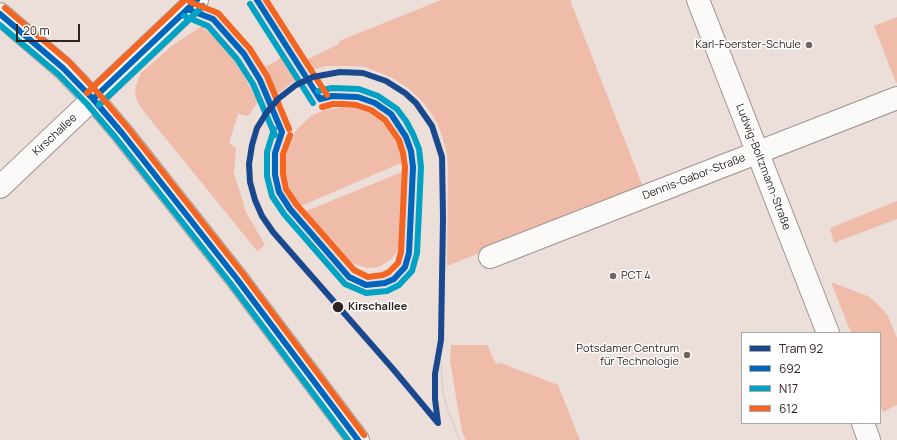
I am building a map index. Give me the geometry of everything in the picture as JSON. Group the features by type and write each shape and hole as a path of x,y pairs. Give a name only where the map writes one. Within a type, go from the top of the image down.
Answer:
{"street":[{"name":"Kirschallee","path":"0,187 197,0"},
{"name":"Ludwig-Boltzmann-Straße","path":"698,0 828,332"},
{"path":"0,14 52,58 93,99 122,133 204,237 358,440"},
{"name":"Dennis-Gabor-Straße","path":"490,257 897,98"},
{"path":"863,424 869,440"}],"shaded area":[{"path":"441,0 570,0 643,187 447,266 447,154 437,123 429,110 409,89 396,80 381,73 365,67 351,66 326,66 312,70 304,61 339,44 339,41"},
{"path":"897,17 897,82 896,83 874,26"},
{"path":"202,26 226,49 242,72 258,102 248,116 238,114 229,143 236,148 234,173 246,212 265,245 257,251 141,108 135,96 136,85 141,73 173,45"},
{"path":"283,54 297,79 276,95 259,68 278,60"},
{"path":"344,107 356,108 370,113 383,123 397,141 401,163 301,206 293,195 285,173 288,147 292,137 297,129 311,116 324,110"},
{"path":"402,172 402,236 397,252 390,260 379,267 367,268 352,263 345,258 306,211"},
{"path":"897,201 897,219 834,243 830,228"},
{"path":"831,282 870,297 887,314 897,338 897,405 883,412 881,407 881,332 851,332"},
{"path":"451,345 487,345 496,364 501,363 558,385 580,440 466,440 462,432 450,361"}],"tram line":[{"name":"92","path":"340,72 363,73 386,81 405,93 416,103 432,126 442,157 443,218 441,340 435,374 435,399 438,423 393,369 273,232 262,216 255,200 250,182 249,164 257,128 267,112 278,99 296,85 313,77 340,72"},
{"path":"440,347 443,393 449,414 460,440"}],"transit line":[{"name":"612","path":"87,93 185,0"},
{"name":"692","path":"93,99 197,0"},
{"name":"692","path":"257,0 320,99"},
{"name":"612","path":"266,0 327,95"},
{"name":"612","path":"190,2 218,13 250,49 267,76 289,129"},
{"name":"N17","path":"250,4 313,103"},
{"name":"N17","path":"99,105 203,6"},
{"name":"612","path":"5,8 69,62 128,128 243,274 364,435"},
{"name":"692","path":"187,9 213,19 244,54 260,80 282,132"},
{"name":"692","path":"0,14 63,68 93,99 122,133 237,279 358,440"},
{"name":"N17","path":"184,16 208,26 237,59 253,84 275,135"},
{"name":"N17","path":"0,25 58,74 87,104 116,138 231,284 348,440"},
{"name":"N17","path":"274,129 267,152 267,176 272,196 284,214 345,284 366,293 387,291 399,285 412,271 417,253 421,167 419,149 413,134 397,109 378,96 359,89 332,88 318,91"},
{"name":"692","path":"282,132 275,153 275,175 279,192 290,209 349,277 366,285 385,283 394,279 405,267 409,253 413,167 411,151 406,137 391,114 375,103 358,97 332,96 320,99"},
{"name":"612","path":"290,135 283,154 283,174 286,189 296,204 354,270 368,277 383,275 389,272 398,263 401,252 405,167 399,140 385,120 371,110 356,105 344,104 333,104 322,107"}],"place":[{"name":"Karl-Foerster-Schule","path":"809,45"},
{"name":"PCT 4","path":"613,276"},
{"name":"Kirschallee","path":"338,307"},
{"name":"Potsdamer Centrum für Technologie","path":"687,355"}]}
